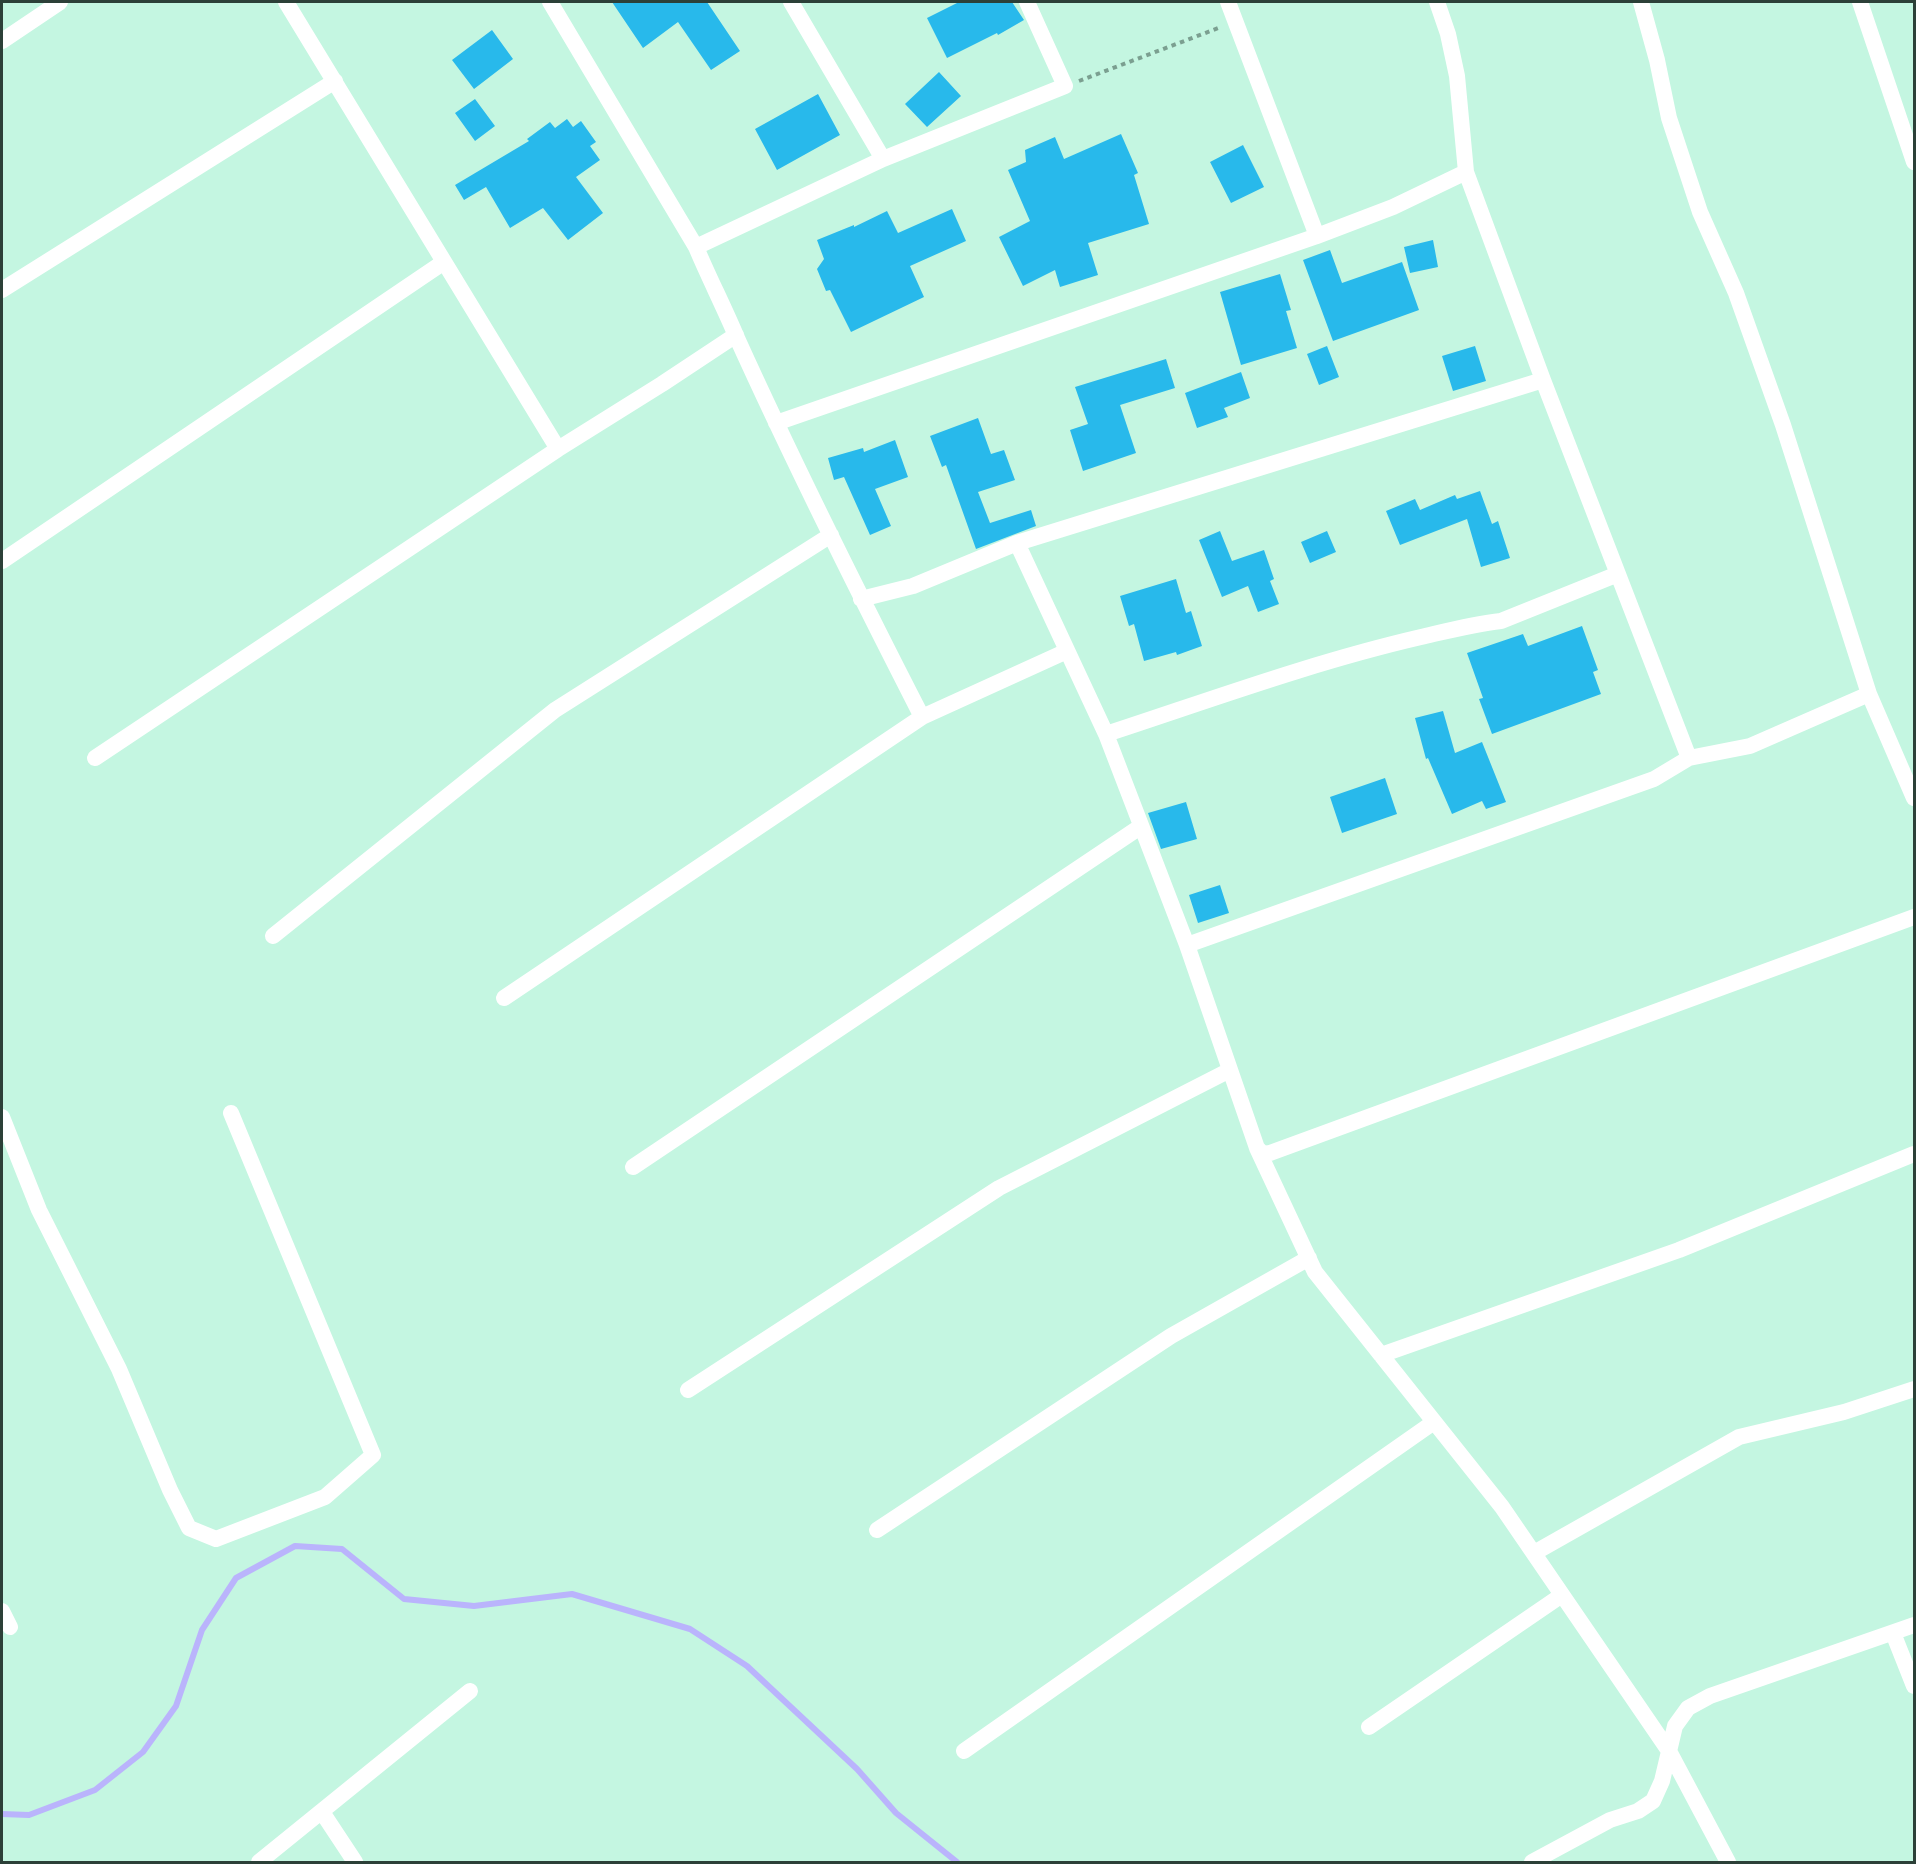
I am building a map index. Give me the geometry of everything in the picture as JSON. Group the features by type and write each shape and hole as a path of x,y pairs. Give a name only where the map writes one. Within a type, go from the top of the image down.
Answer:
{"street":[{"path":"2,41 60,2"},
{"path":"286,2 558,449"},
{"path":"550,2 696,247 776,423 861,599 922,717"},
{"path":"791,2 883,159"},
{"path":"696,247 883,159 1065,86 1026,2"},
{"path":"1228,2 1317,236"},
{"path":"1437,2 1448,34 1457,76 1466,172 1543,380 1689,758"},
{"path":"1641,2 1657,60 1669,118 1700,212 1736,293 1775,403 1869,694 1914,798"},
{"path":"1860,2 1908,121 1914,162"},
{"path":"2,290 334,81"},
{"path":"776,423 1317,236 1393,207 1466,172"},
{"path":"2,561 444,262"},
{"path":"95,758 558,449 662,384 736,334"},
{"path":"861,599 913,586 1017,543 1543,380"},
{"path":"273,936 555,710 831,536"},
{"path":"1017,543 1106,734 1187,945 1257,1148 1315,1272 1502,1507 1669,1751 1728,1863"},
{"path":"1106,734 1327,661 1501,621 1618,574"},
{"path":"504,998 922,717 1067,651"},
{"path":"1187,945 1654,779 1689,758 1750,746 1869,694"},
{"path":"633,1167 1140,827"},
{"path":"1257,1148 1263,1154 1270,1153 1914,917"},
{"path":"688,1390 999,1188 1230,1070"},
{"path":"2,1117 39,1210 119,1369 170,1490 189,1528 216,1539 325,1497 373,1455 231,1113"},
{"path":"1381,1355 1679,1250 1914,1154"},
{"path":"877,1530 1171,1336 1309,1258"},
{"path":"1534,1553 1739,1437 1844,1412 1914,1389"},
{"path":"964,1751 1434,1422"},
{"path":"1369,1727 1562,1595"},
{"path":"2,1611 10,1627"},
{"path":"1532,1863 1610,1820 1638,1811 1653,1801 1662,1781 1675,1726 1688,1708 1710,1696 1914,1625"},
{"path":"1893,1633 1914,1686"},
{"path":"259,1863 470,1691"},
{"path":"322,1812 355,1863"}],"path":[{"path":"1065,86 1236,22"}],"building":[{"path":"612,2 707,2 740,51 711,70 678,22 643,48"},
{"path":"959,2 1012,2 1024,20 998,35 997,33 947,58 927,18"},
{"path":"492,30 513,59 474,89 452,60"},
{"path":"939,72 961,96 927,127 905,104"},
{"path":"818,94 840,135 777,170 755,129"},
{"path":"475,99 495,126 475,141 455,113"},
{"path":"567,119 573,127 581,121 596,142 590,146 600,160 576,177 603,213 568,240 543,208 510,228 486,187 464,200 455,185 529,141 527,139 550,122 555,128"},
{"path":"1121,134 1138,173 1134,175 1149,224 1088,243 1098,275 1060,287 1055,270 1023,286 999,237 1030,221 1008,170 1026,162 1025,150 1055,137 1064,159"},
{"path":"1243,145 1264,187 1231,203 1210,162"},
{"path":"952,209 966,241 910,266 924,297 851,332 830,290 826,291 817,269 824,259 817,240 854,225 854,227 887,211 898,233"},
{"path":"1433,240 1438,267 1410,273 1404,247"},
{"path":"1330,250 1342,283 1402,262 1419,310 1333,341 1303,260"},
{"path":"1280,274 1291,310 1286,311 1297,348 1241,365 1220,292"},
{"path":"1327,346 1339,377 1319,385 1307,354"},
{"path":"1475,346 1486,381 1453,391 1442,356"},
{"path":"1166,359 1175,388 1120,405 1136,453 1083,471 1070,430 1088,424 1075,387"},
{"path":"1241,372 1250,398 1224,408 1228,417 1197,428 1185,393"},
{"path":"978,418 991,454 1004,450 1015,480 978,492 990,523 1031,510 1036,526 976,549 946,465 942,467 930,436"},
{"path":"895,440 908,477 875,489 891,526 870,535 844,477 834,480 828,458 863,448 864,452"},
{"path":"1480,491 1492,524 1498,521 1510,558 1481,567 1467,519 1400,545 1386,511 1415,499 1420,510 1455,495 1457,499"},
{"path":"1220,531 1232,561 1264,550 1274,579 1270,581 1279,604 1258,612 1248,586 1222,597 1199,540"},
{"path":"1327,531 1336,552 1310,563 1301,542"},
{"path":"1176,579 1186,613 1191,611 1202,646 1177,655 1176,652 1144,661 1134,624 1129,626 1120,596"},
{"path":"1582,626 1598,670 1593,672 1601,694 1492,734 1479,699 1483,698 1467,653 1523,634 1528,646"},
{"path":"1443,711 1455,753 1482,742 1506,802 1486,809 1482,801 1452,814 1428,758 1426,759 1415,718"},
{"path":"1385,778 1397,814 1342,833 1330,797"},
{"path":"1186,802 1197,839 1161,849 1148,813"},
{"path":"1220,885 1229,913 1198,923 1189,895"}],"waterway":[{"path":"2,1814 29,1815 95,1790 143,1752 176,1706 202,1630 236,1578 295,1546 342,1549 404,1599 474,1606 572,1594 690,1629 747,1666 857,1769 896,1813 957,1862"}]}
